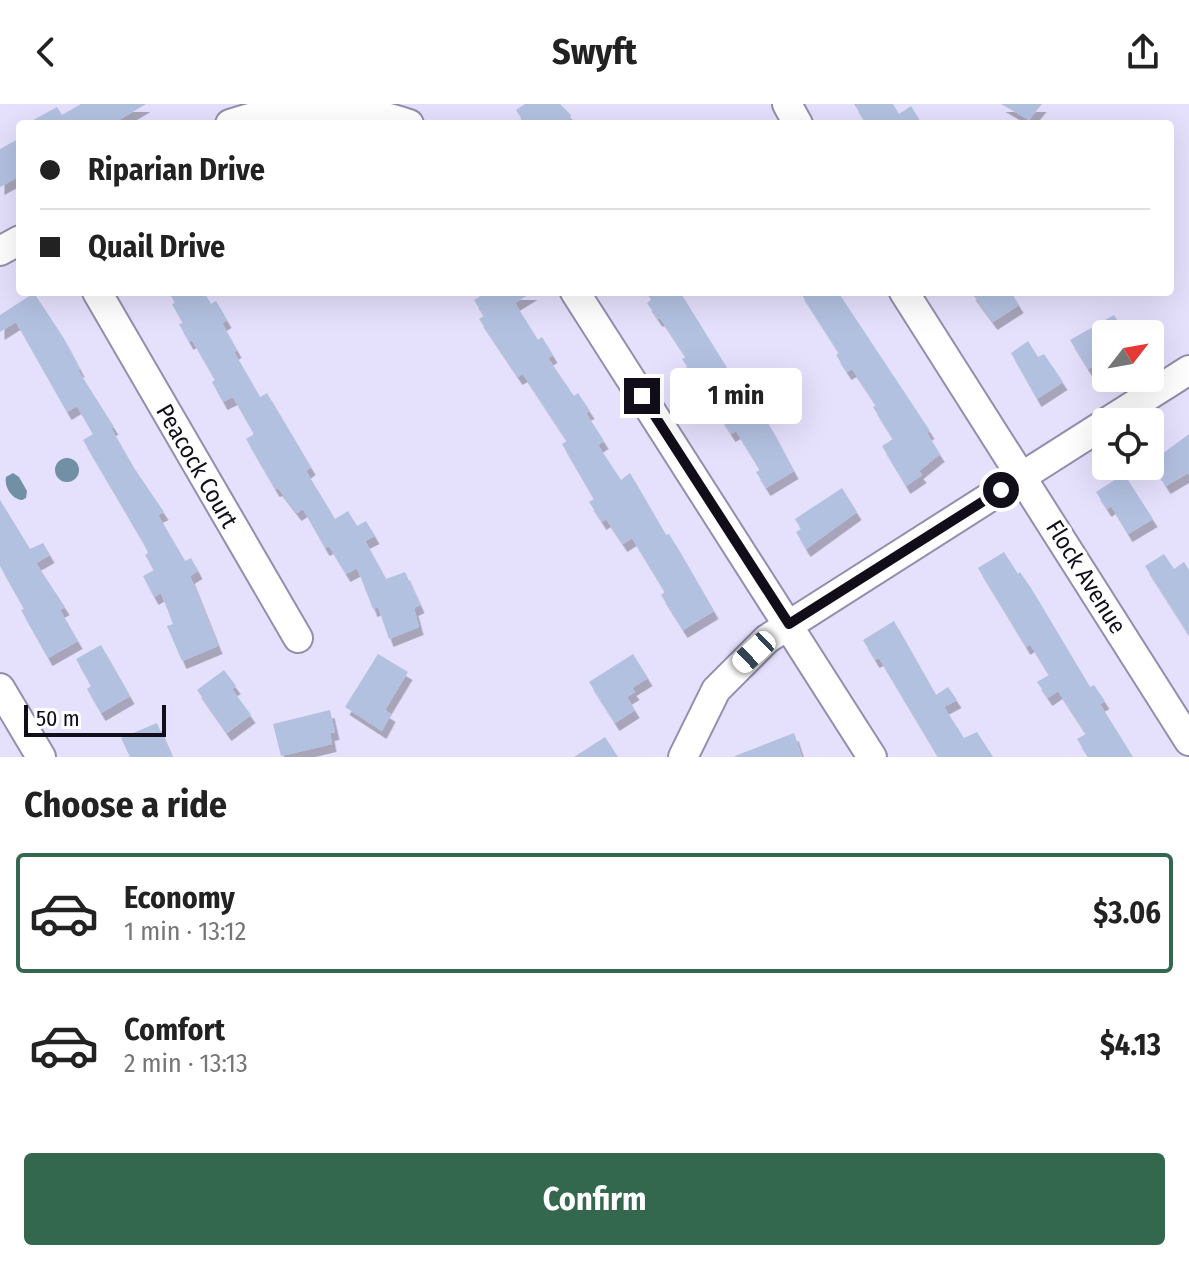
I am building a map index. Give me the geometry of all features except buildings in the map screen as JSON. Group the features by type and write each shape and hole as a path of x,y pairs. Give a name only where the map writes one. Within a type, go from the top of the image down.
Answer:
{"street":[{"path":"244,120 276,111 331,105 363,107 398,120"},
{"name":"Peacock Court","path":"99,296 298,638"},
{"path":"578,296 872,757"},
{"name":"Flock Avenue","path":"907,296 1189,741"},
{"path":"1129,408 1189,370"},
{"path":"683,757 716,690 767,639 1092,432"},
{"path":"0,688 41,757"}],"water":[{"path":"67,458 78,465 79,470 72,481 67,482 56,475 55,470 62,459"},
{"path":"13,473 27,491 26,498 22,500 12,495 6,485 6,477"}],"route":[{"path":"642,396 789,624 1001,490"}]}
